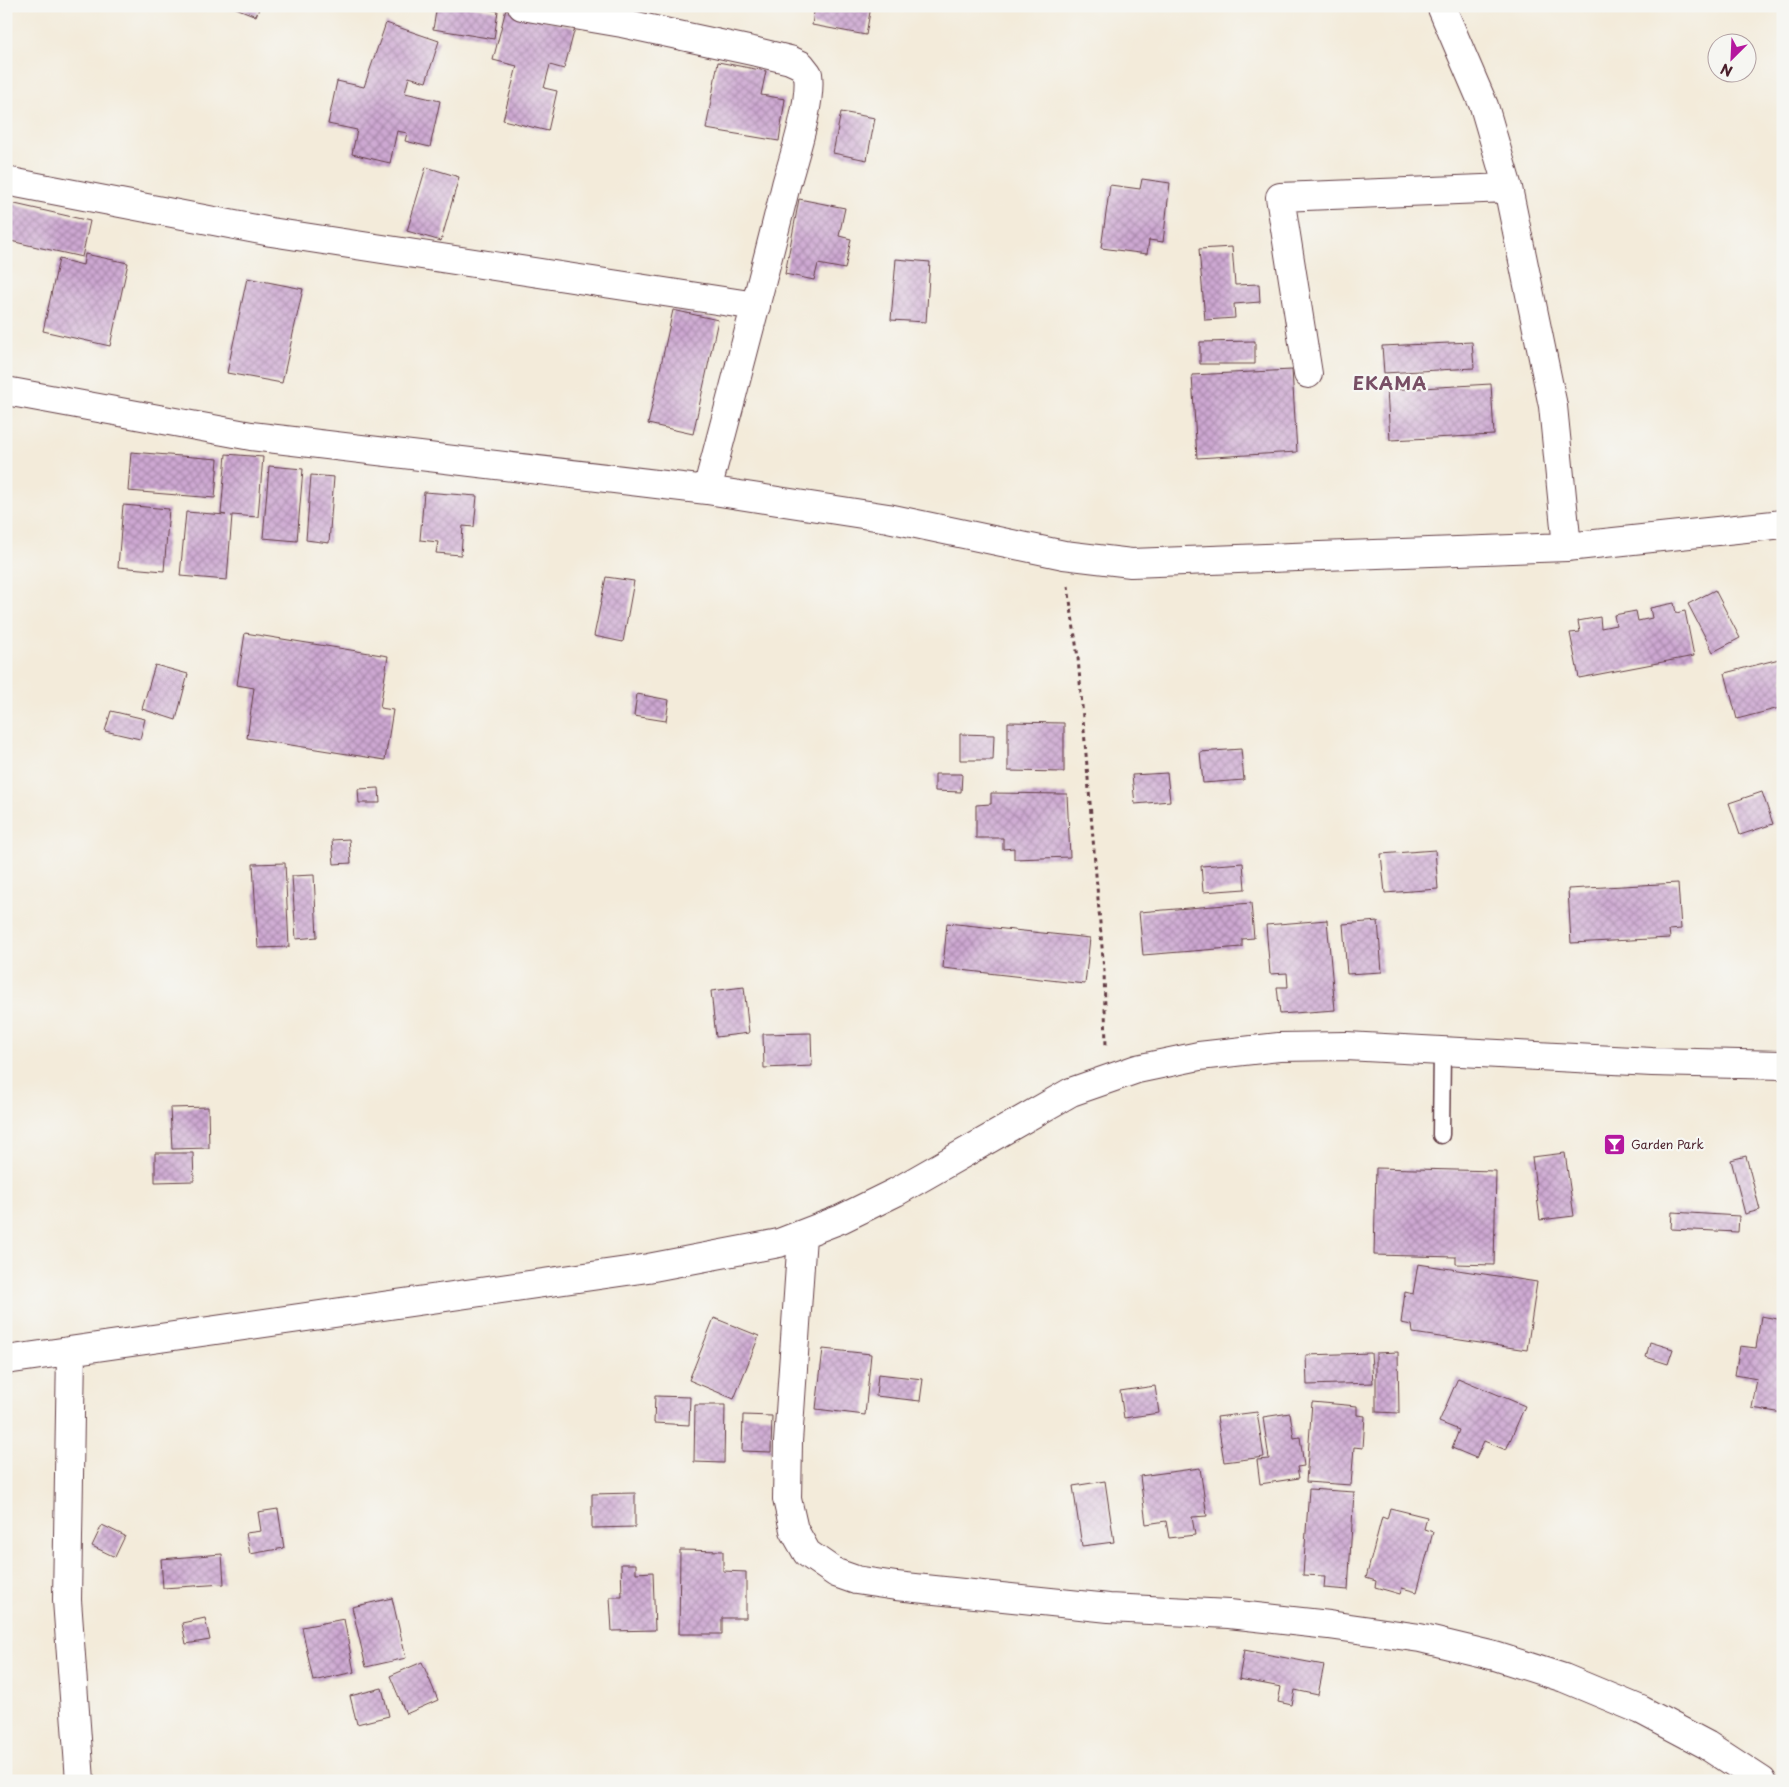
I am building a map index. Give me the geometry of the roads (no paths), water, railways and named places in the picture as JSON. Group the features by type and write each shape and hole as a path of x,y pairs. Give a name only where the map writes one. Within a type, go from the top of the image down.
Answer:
{"street":[{"path":"522,6 622,23 790,60 804,69 809,81 806,101 756,306 707,490"},
{"path":"1441,6 1484,106 1508,188 1553,406 1567,547"},
{"path":"6,181 271,232 756,306"},
{"path":"1308,374 1280,197 1508,188"},
{"path":"6,391 251,436 707,490 888,518 1064,555 1131,563 1567,547 1783,524"},
{"path":"6,1360 648,1268 779,1244 842,1219 896,1192 1071,1092 1137,1069 1199,1056 1279,1047 1346,1046 1652,1062 1783,1065"},
{"path":"802,1236 788,1442 788,1499 794,1530 807,1552 836,1573 856,1580 896,1586 1109,1608 1229,1614 1330,1625 1420,1638 1495,1656 1564,1678 1641,1710 1707,1745 1762,1781"},
{"path":"71,1351 67,1600 80,1781"}],"lane":[{"path":"1441,1135 1442,1051"}],"place":[{"name":"Garden Park","path":"1615,1144"}],"district":[{"name":"EKAMA","path":"1390,382"}]}
